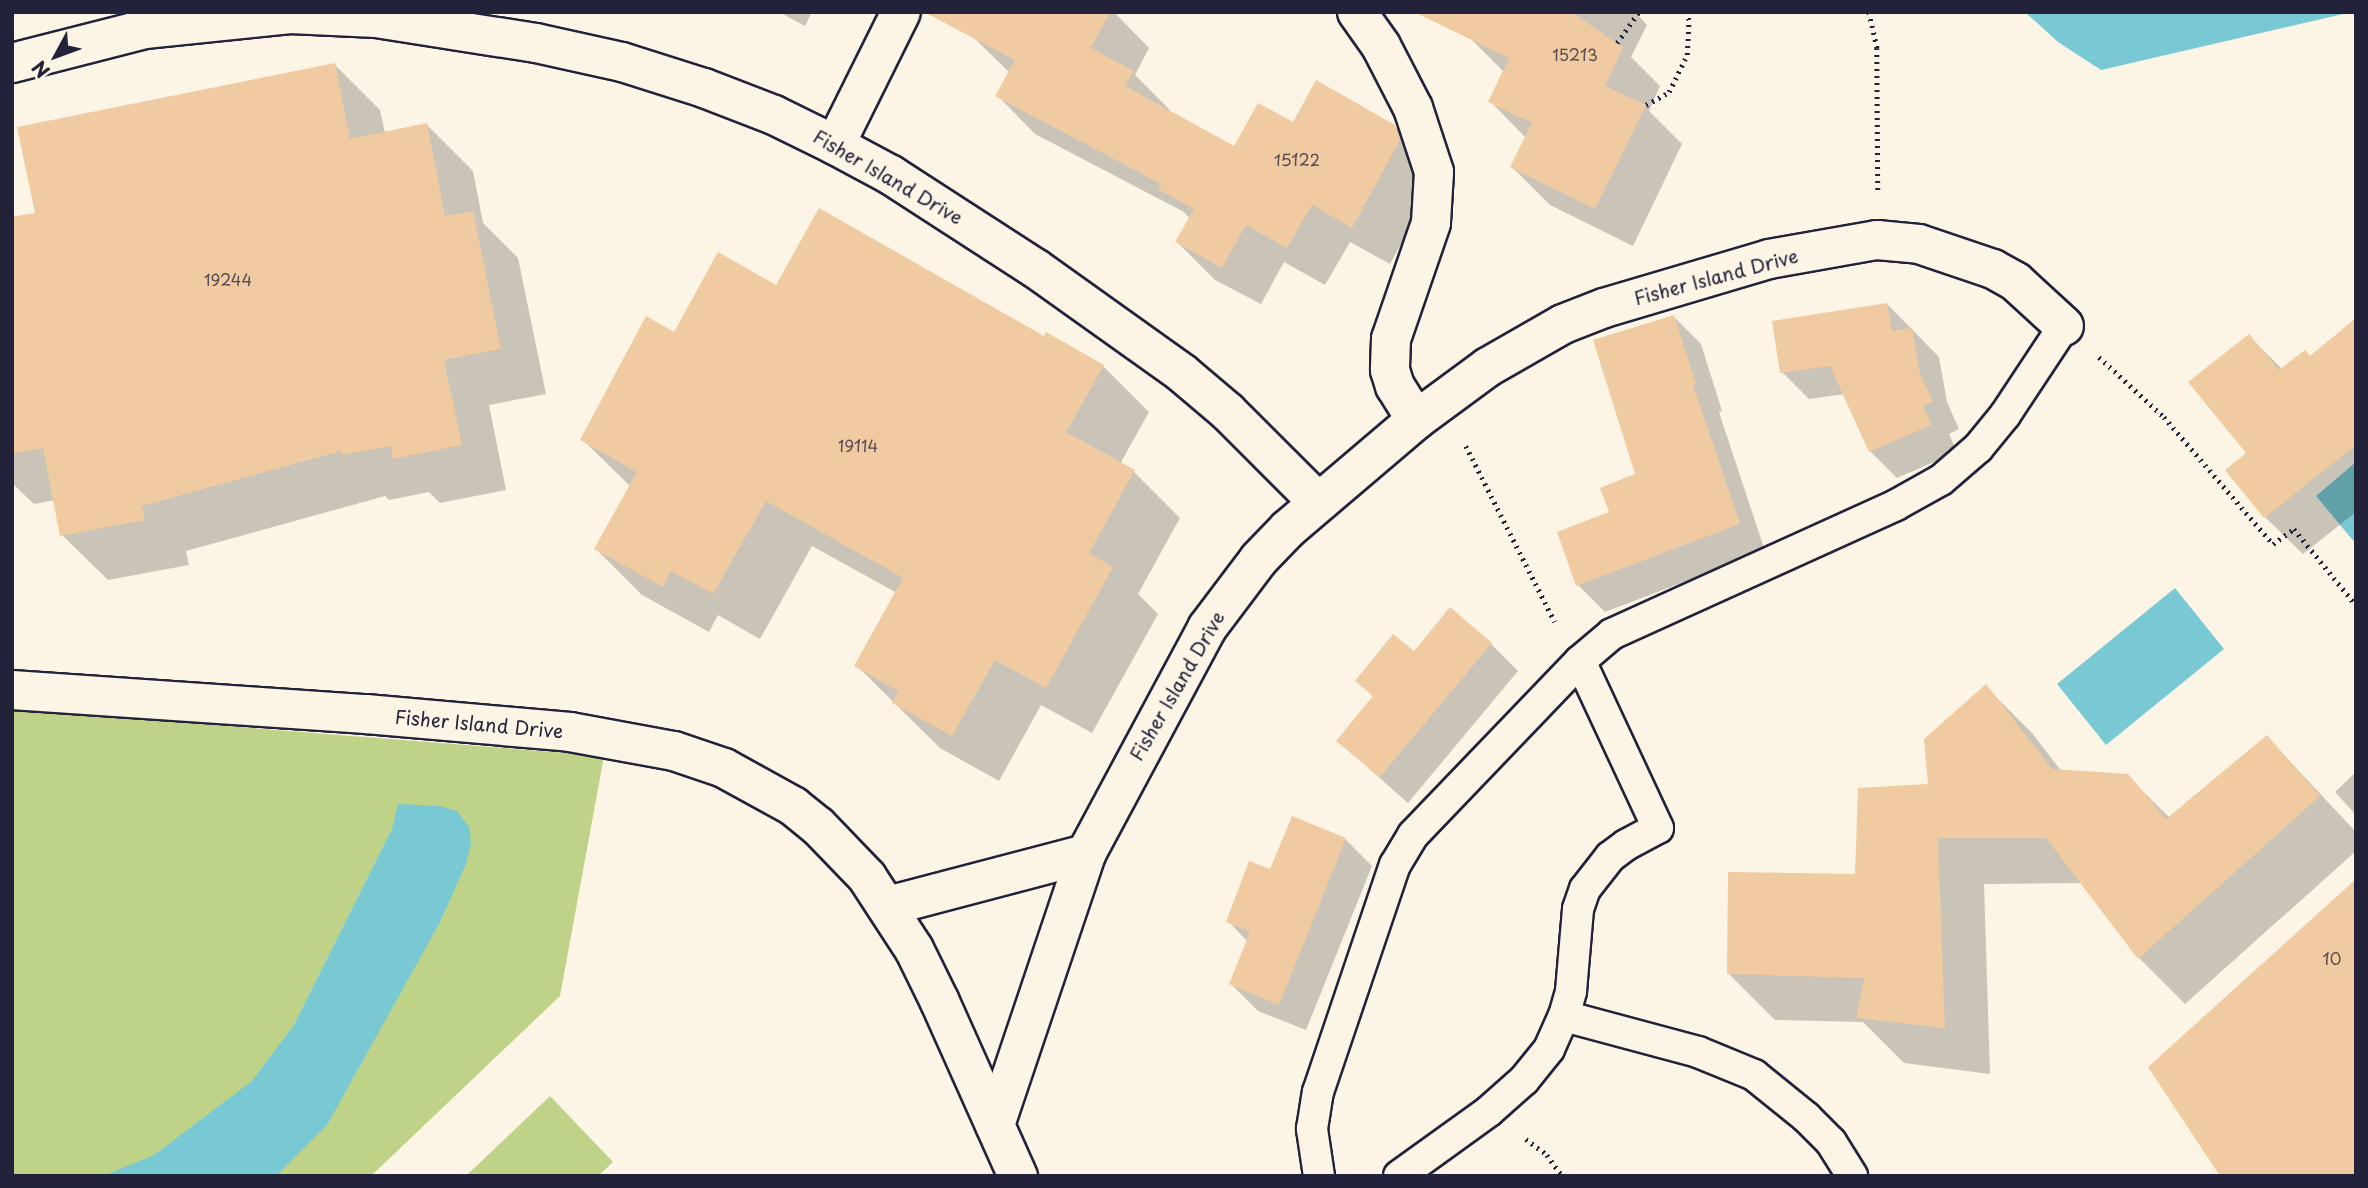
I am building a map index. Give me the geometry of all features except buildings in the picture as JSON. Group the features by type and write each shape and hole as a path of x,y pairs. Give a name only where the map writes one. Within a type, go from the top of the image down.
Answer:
{"street":[{"path":"835,145 901,12"},
{"path":"1357,12 1381,46 1403,88 1424,134 1434,172 1432,223 1391,339 1390,370 1395,386 1428,411"},
{"name":"Fisher Island Drive","path":"12,63 91,40 191,22 290,13 376,15 509,38 622,62 762,110 835,145 964,221 1117,324 1228,412 1318,502"},
{"name":"Fisher Island Drive","path":"995,1125 1086,854 1207,628 1259,559 1318,502 1428,411 1525,343 1604,308 1769,259 1877,240 1929,246 1993,269 2016,282 2064,326"},
{"name":"Fisher Island Drive","path":"12,690 465,722 583,734 674,751 724,768 793,806 844,851 888,906 940,1002 1018,1176"},
{"path":"888,906 1086,854"}],"lane":[{"path":"1319,1176 1312,1129 1313,1110 1403,848 1595,647 1631,624 1896,505 1941,480 1978,447 2005,415 2064,326"},
{"path":"1399,1176 1448,1143 1524,1080 1549,1049 1564,1016 1571,990 1578,909 1585,889 1610,857 1658,828 1580,661"},
{"path":"1564,1016 1698,1052 1754,1076 1780,1093 1831,1142 1852,1176"}],"path":[{"path":"1617,43 1639,12"},
{"path":"1646,105 1669,92 1687,55 1689,20 1686,12"},
{"path":"1868,12 1877,48 1877,240"},
{"path":"2064,326 2164,417 2273,544 2294,529 2356,605"},
{"path":"1428,411 1482,474 1565,642 1580,661"}],"green space":[{"path":"12,709 604,756 560,996 371,1176 12,1176"},
{"path":"550,1096 613,1162 598,1176 466,1176"}],"water":[{"path":"2025,12 2352,12 2101,70 2058,42"},
{"path":"2356,462 2356,544 2316,496"},
{"path":"2175,588 2224,649 2106,745 2057,684"},
{"path":"398,804 439,806 457,811 469,827 471,844 466,864 439,924 327,1125 276,1176 103,1176 154,1155 252,1081 294,1025 392,829"}]}
